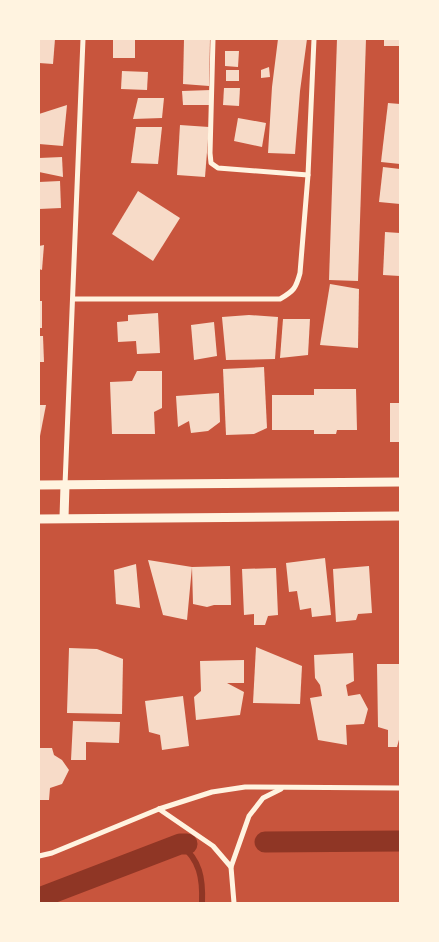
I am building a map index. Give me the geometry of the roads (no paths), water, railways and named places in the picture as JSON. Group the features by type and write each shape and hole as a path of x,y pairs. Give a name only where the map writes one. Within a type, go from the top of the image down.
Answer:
{"street":[{"path":"64,518 83,39"},
{"path":"213,39 211,163 218,168 308,175"},
{"path":"73,299 280,298 291,292 296,286 300,273 308,175 314,39"},
{"path":"39,485 400,482"},
{"path":"39,519 400,516"},
{"path":"39,856 52,853 159,809 212,792 245,788 400,788"},
{"path":"234,903 231,867 249,816 263,798 283,788"},
{"path":"159,809 213,846 231,867"}],"waterway":[{"path":"265,842 400,841"},
{"path":"180,844 192,856 199,870 202,885 202,903"},
{"path":"39,898 180,844 187,844"}]}
